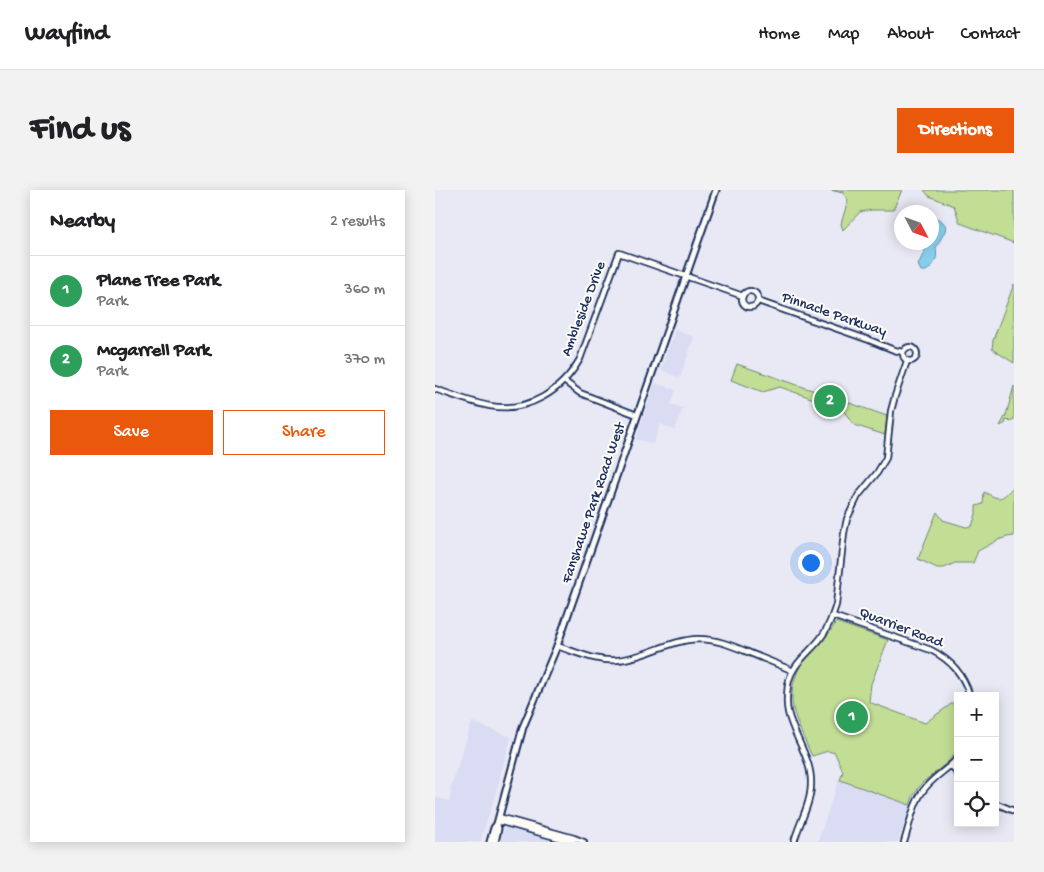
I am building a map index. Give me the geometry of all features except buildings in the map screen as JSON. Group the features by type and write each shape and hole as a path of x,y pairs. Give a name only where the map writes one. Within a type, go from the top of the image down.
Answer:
{"main road":[{"name":"Fanshawe Park Road West","path":"490,842 498,821 523,727 557,646 716,190"},
{"name":"Fanshawe Park Road West","path":"495,842 498,821"}],"street":[{"name":"Ambleside Drive","path":"435,389 491,406 513,407 538,400 553,391 564,381 580,359 619,252 686,276"},
{"path":"686,276 743,296"},
{"path":"747,292 753,292 757,296 754,306 749,306 743,302 743,296 747,292"},
{"name":"Pinnacle Parkway","path":"757,301 903,352"},
{"path":"910,347 917,352 915,359 911,362 907,361 903,358 903,352 906,348 910,347"},
{"path":"794,842 807,804 811,784 807,760 787,710 788,684 793,670 828,628 833,616 847,519 858,496 877,473 886,458 891,411 907,361"},
{"path":"564,381 580,393 637,415"},
{"name":"Quarrier Road","path":"833,616 931,650 942,656 951,663 963,679 968,692"},
{"path":"557,646 592,658 616,660 629,658 689,640 714,640 793,670"},
{"path":"904,842 921,794 926,787 954,763"},
{"path":"951,766 954,769"},
{"path":"999,804 1014,810"},
{"path":"498,821 573,842"},
{"path":"498,821 574,838 584,842"}],"shaded area":[{"path":"675,330 694,337 680,378 661,370"},
{"path":"655,383 676,390 671,404 683,408 675,430 660,424 653,444 636,439"},
{"path":"472,722 511,737 495,795 480,842 435,842 435,797 449,801 452,791 450,790"},
{"path":"839,780 910,805 898,842 818,841"},
{"path":"505,828 542,837 558,842 500,842"}],"green space":[{"path":"830,190 902,190 893,210 860,212 843,230 841,224 848,200 843,193"},
{"path":"924,190 1014,190 1014,243 960,223 954,206 929,196"},
{"path":"1014,284 1014,363 992,349 993,340"},
{"path":"737,364 887,416 885,435 854,425 842,409 780,387 763,392 731,380"},
{"path":"1014,386 1014,420 1010,422 1008,420 1005,421 1006,423 1000,426 1006,415"},
{"path":"1014,486 1014,536 998,540 978,551 973,563 955,563 944,568 937,568 918,559 937,512 943,520 966,527 972,526 976,514 976,506 983,504 984,492 1001,498"},
{"path":"836,622 888,640 871,684 869,702 925,723 954,702 954,754 948,762 922,783 913,796 910,805 840,780 843,772 835,753 828,751 812,756 801,731 793,707 793,683 798,671 807,658"}],"water":[{"path":"939,220 946,226 939,242"},
{"path":"925,250 936,250 937,255 934,264 926,271 921,271 918,265"}],"place":[{"name":"Mcgarrell Park","path":"830,401"},
{"name":"Plane Tree Park","path":"852,717"}]}
